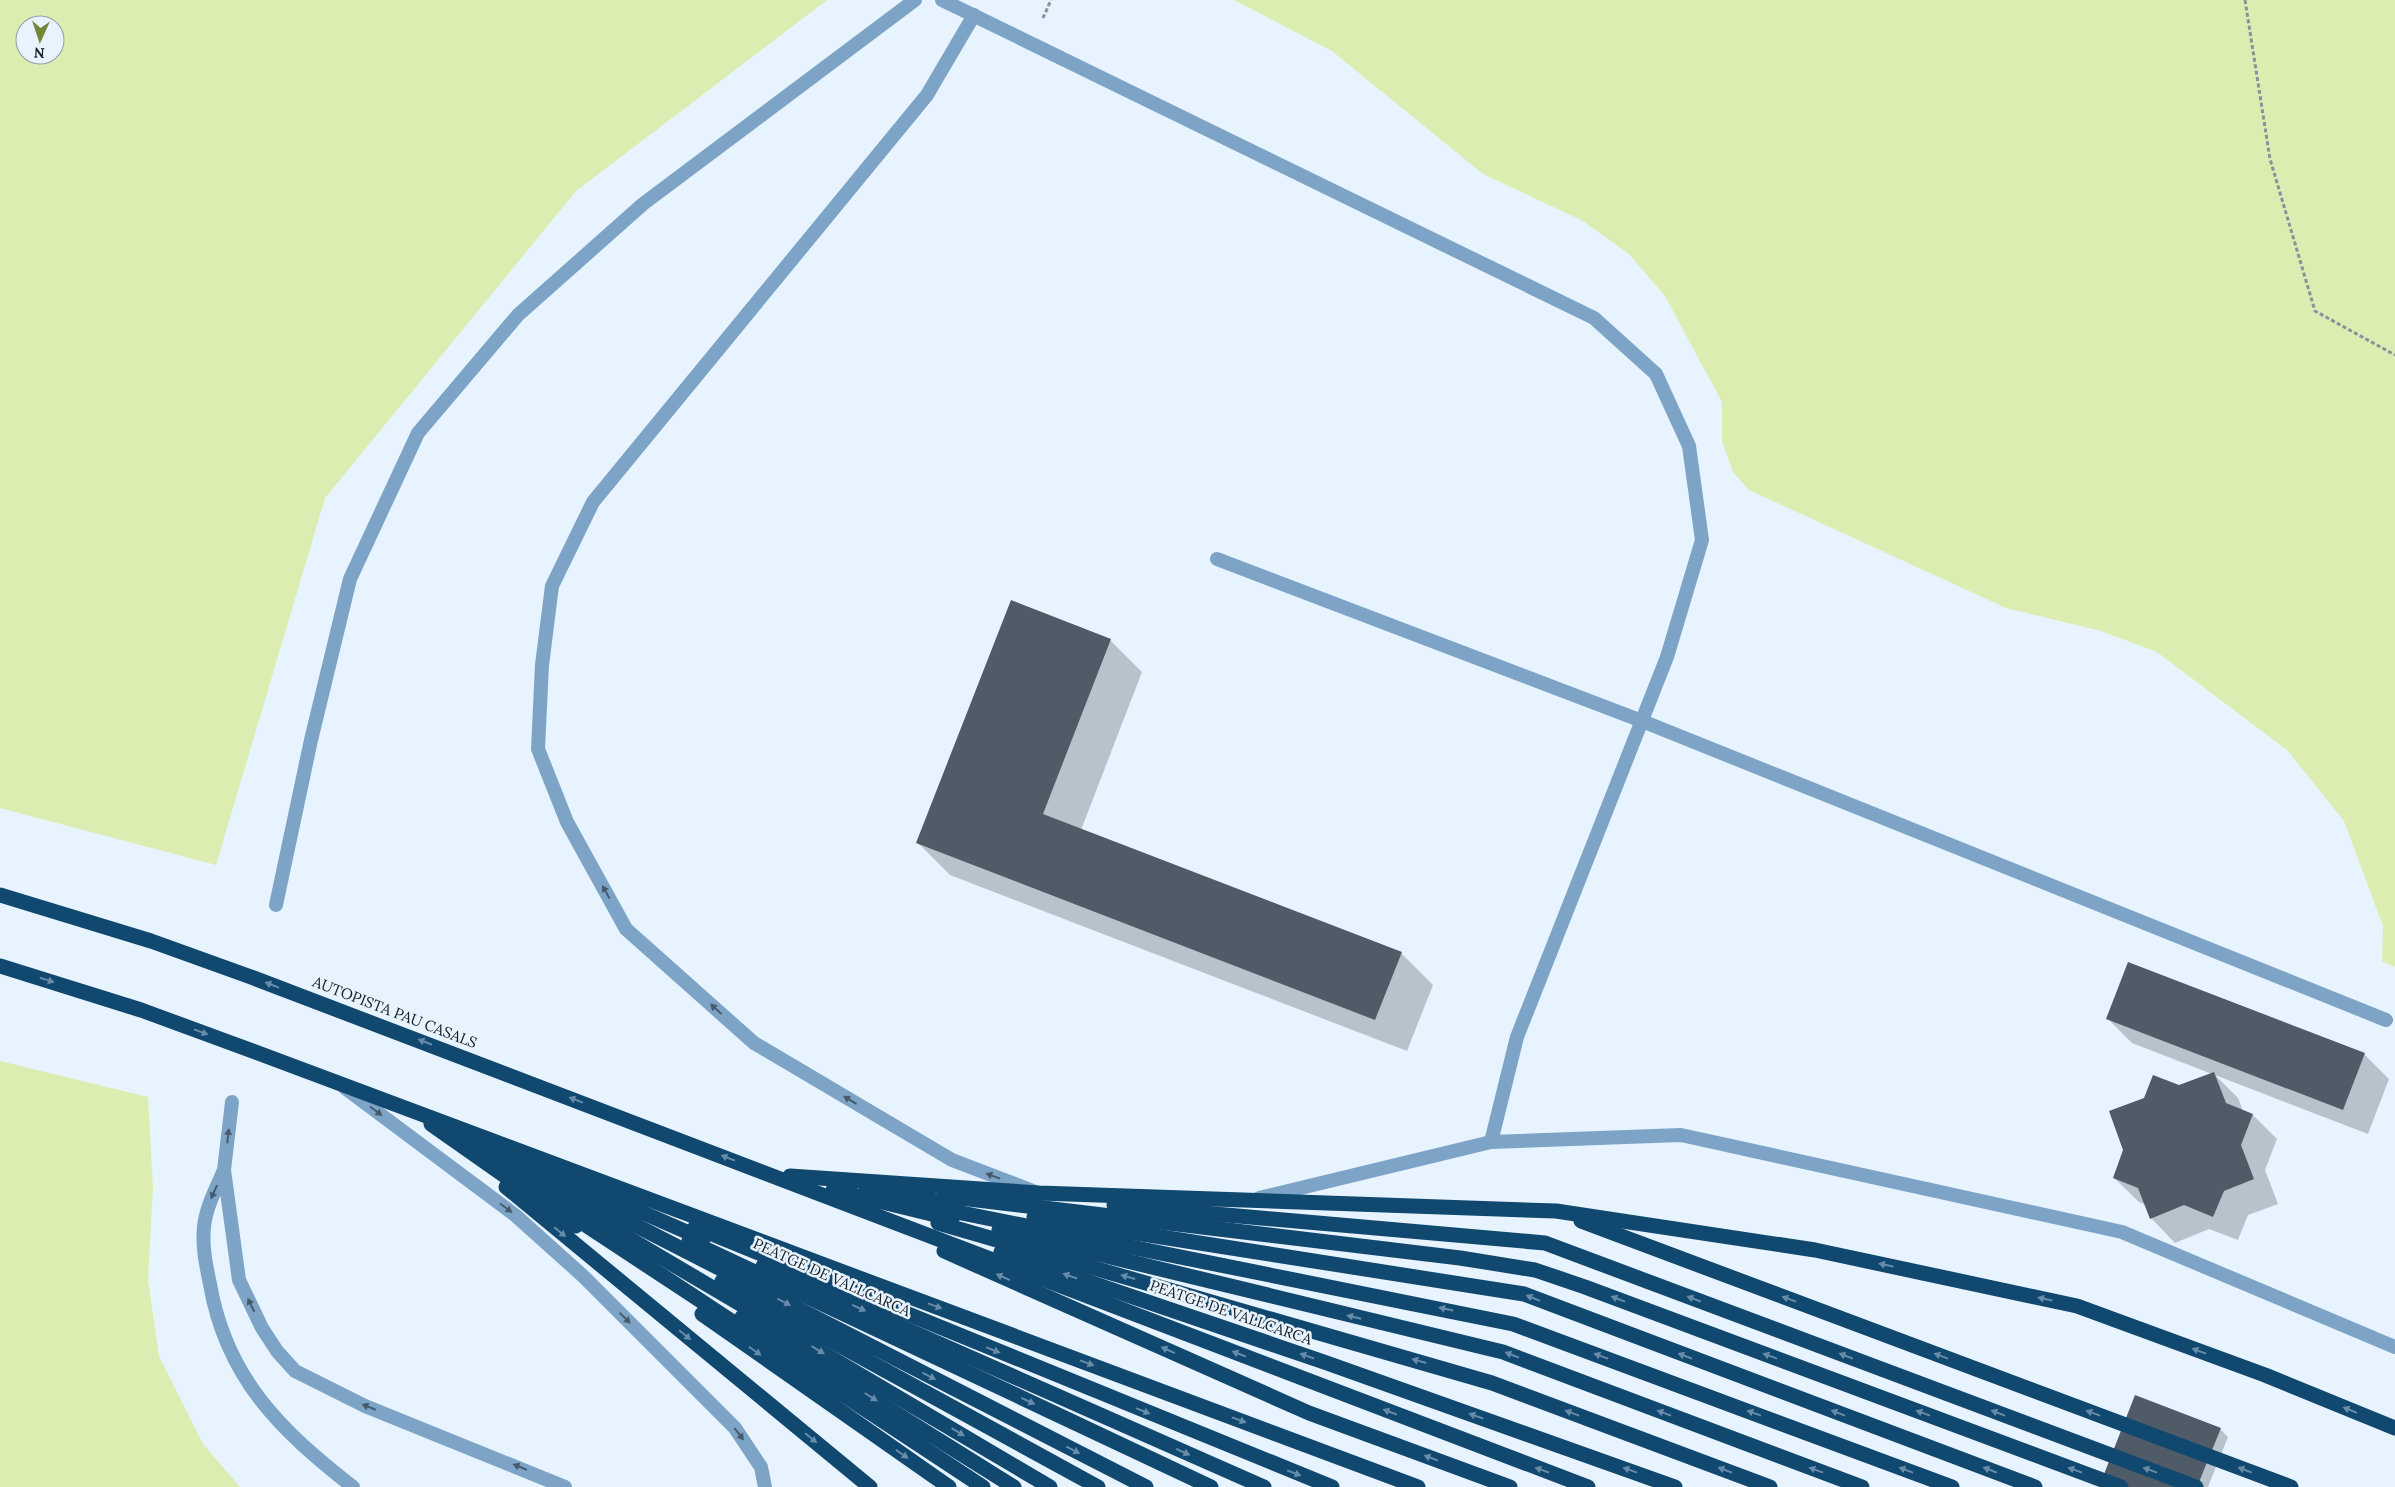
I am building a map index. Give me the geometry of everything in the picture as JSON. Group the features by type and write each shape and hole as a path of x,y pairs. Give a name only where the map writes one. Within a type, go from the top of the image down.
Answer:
{"highway":[{"name":"AUTOPISTA PAU CASALS","path":"0,895 151,941 233,970 774,1175"},
{"path":"0,966 141,1010 337,1082 1418,1487"},
{"path":"414,1112 870,1487"},
{"path":"414,1112 949,1487"},
{"path":"414,1112 983,1487"},
{"path":"414,1112 1014,1487"},
{"path":"414,1112 1050,1487"},
{"path":"414,1112 1098,1487"},
{"path":"414,1112 1146,1487"},
{"path":"414,1112 1211,1487"},
{"path":"414,1112 1332,1487"},
{"name":"PEATGE DE VALLCARCA","path":"414,1112 1264,1487"},
{"path":"774,1175 1039,1192 1556,1211 1815,1250 2077,1306 2265,1375 2395,1428"},
{"path":"774,1175 1309,1413 1510,1487"},
{"path":"774,1175 1588,1487"},
{"path":"774,1175 1492,1383 1770,1487"},
{"path":"774,1175 1503,1352 1862,1487"},
{"path":"774,1175 1513,1324 1952,1487"},
{"path":"774,1175 1524,1294 2035,1487"},
{"path":"774,1175 1460,1258 1535,1270 1585,1286 2121,1487"},
{"path":"774,1175 1545,1243 2196,1487"},
{"name":"PEATGE DE VALLCARCA","path":"774,1175 1324,1362 1675,1487"},
{"path":"1556,1211 2291,1487"}],"lane":[{"path":"276,905 311,740 350,579 418,433 518,316 643,204 915,0"},
{"path":"942,0 1594,318 1656,374 1690,446 1702,540 1667,657 1517,1038 1491,1142"},
{"path":"974,15 927,95 593,502 552,586 542,665 538,749 567,822 626,929 754,1043 952,1160 1039,1192"},
{"path":"1217,559 1642,721 2386,1020"},
{"path":"337,1082 515,1215 582,1276 735,1428 761,1467 765,1487"},
{"path":"232,1102 224,1170 239,1280 262,1328 277,1352 295,1370 365,1406 565,1487"},
{"path":"1249,1200 1491,1142 1681,1135 2122,1232 2395,1347"},
{"path":"224,1170 209,1203 204,1226 203,1248 219,1326 246,1380 268,1409 309,1453 353,1487"}],"path":[{"path":"2245,0 2270,159 2315,311 2395,355"}],"green space":[{"path":"0,0 827,0 576,191 325,498 216,865 0,808"},
{"path":"1234,0 2395,0 2395,967 2382,961 2383,926 2344,821 2287,750 2157,652 2101,631 2006,608 1749,490 1733,472 1722,441 1722,402 1665,296 1629,254 1583,221 1483,174 1332,51"},
{"path":"0,1061 148,1097 153,1186 148,1280 159,1356 203,1444 240,1487 0,1487"}],"building":[{"path":"1011,600 1111,639 1043,814 1402,952 1375,1020 916,843"},
{"path":"2128,962 2365,1053 2343,1110 2106,1019"},
{"path":"2214,1072 2226,1103 2253,1114 2241,1145 2254,1179 2224,1191 2213,1217 2184,1205 2150,1219 2138,1188 2113,1178 2123,1150 2109,1111 2144,1098 2153,1075 2179,1085"},
{"path":"2135,1395 2221,1428 2197,1487 2099,1487"}]}
